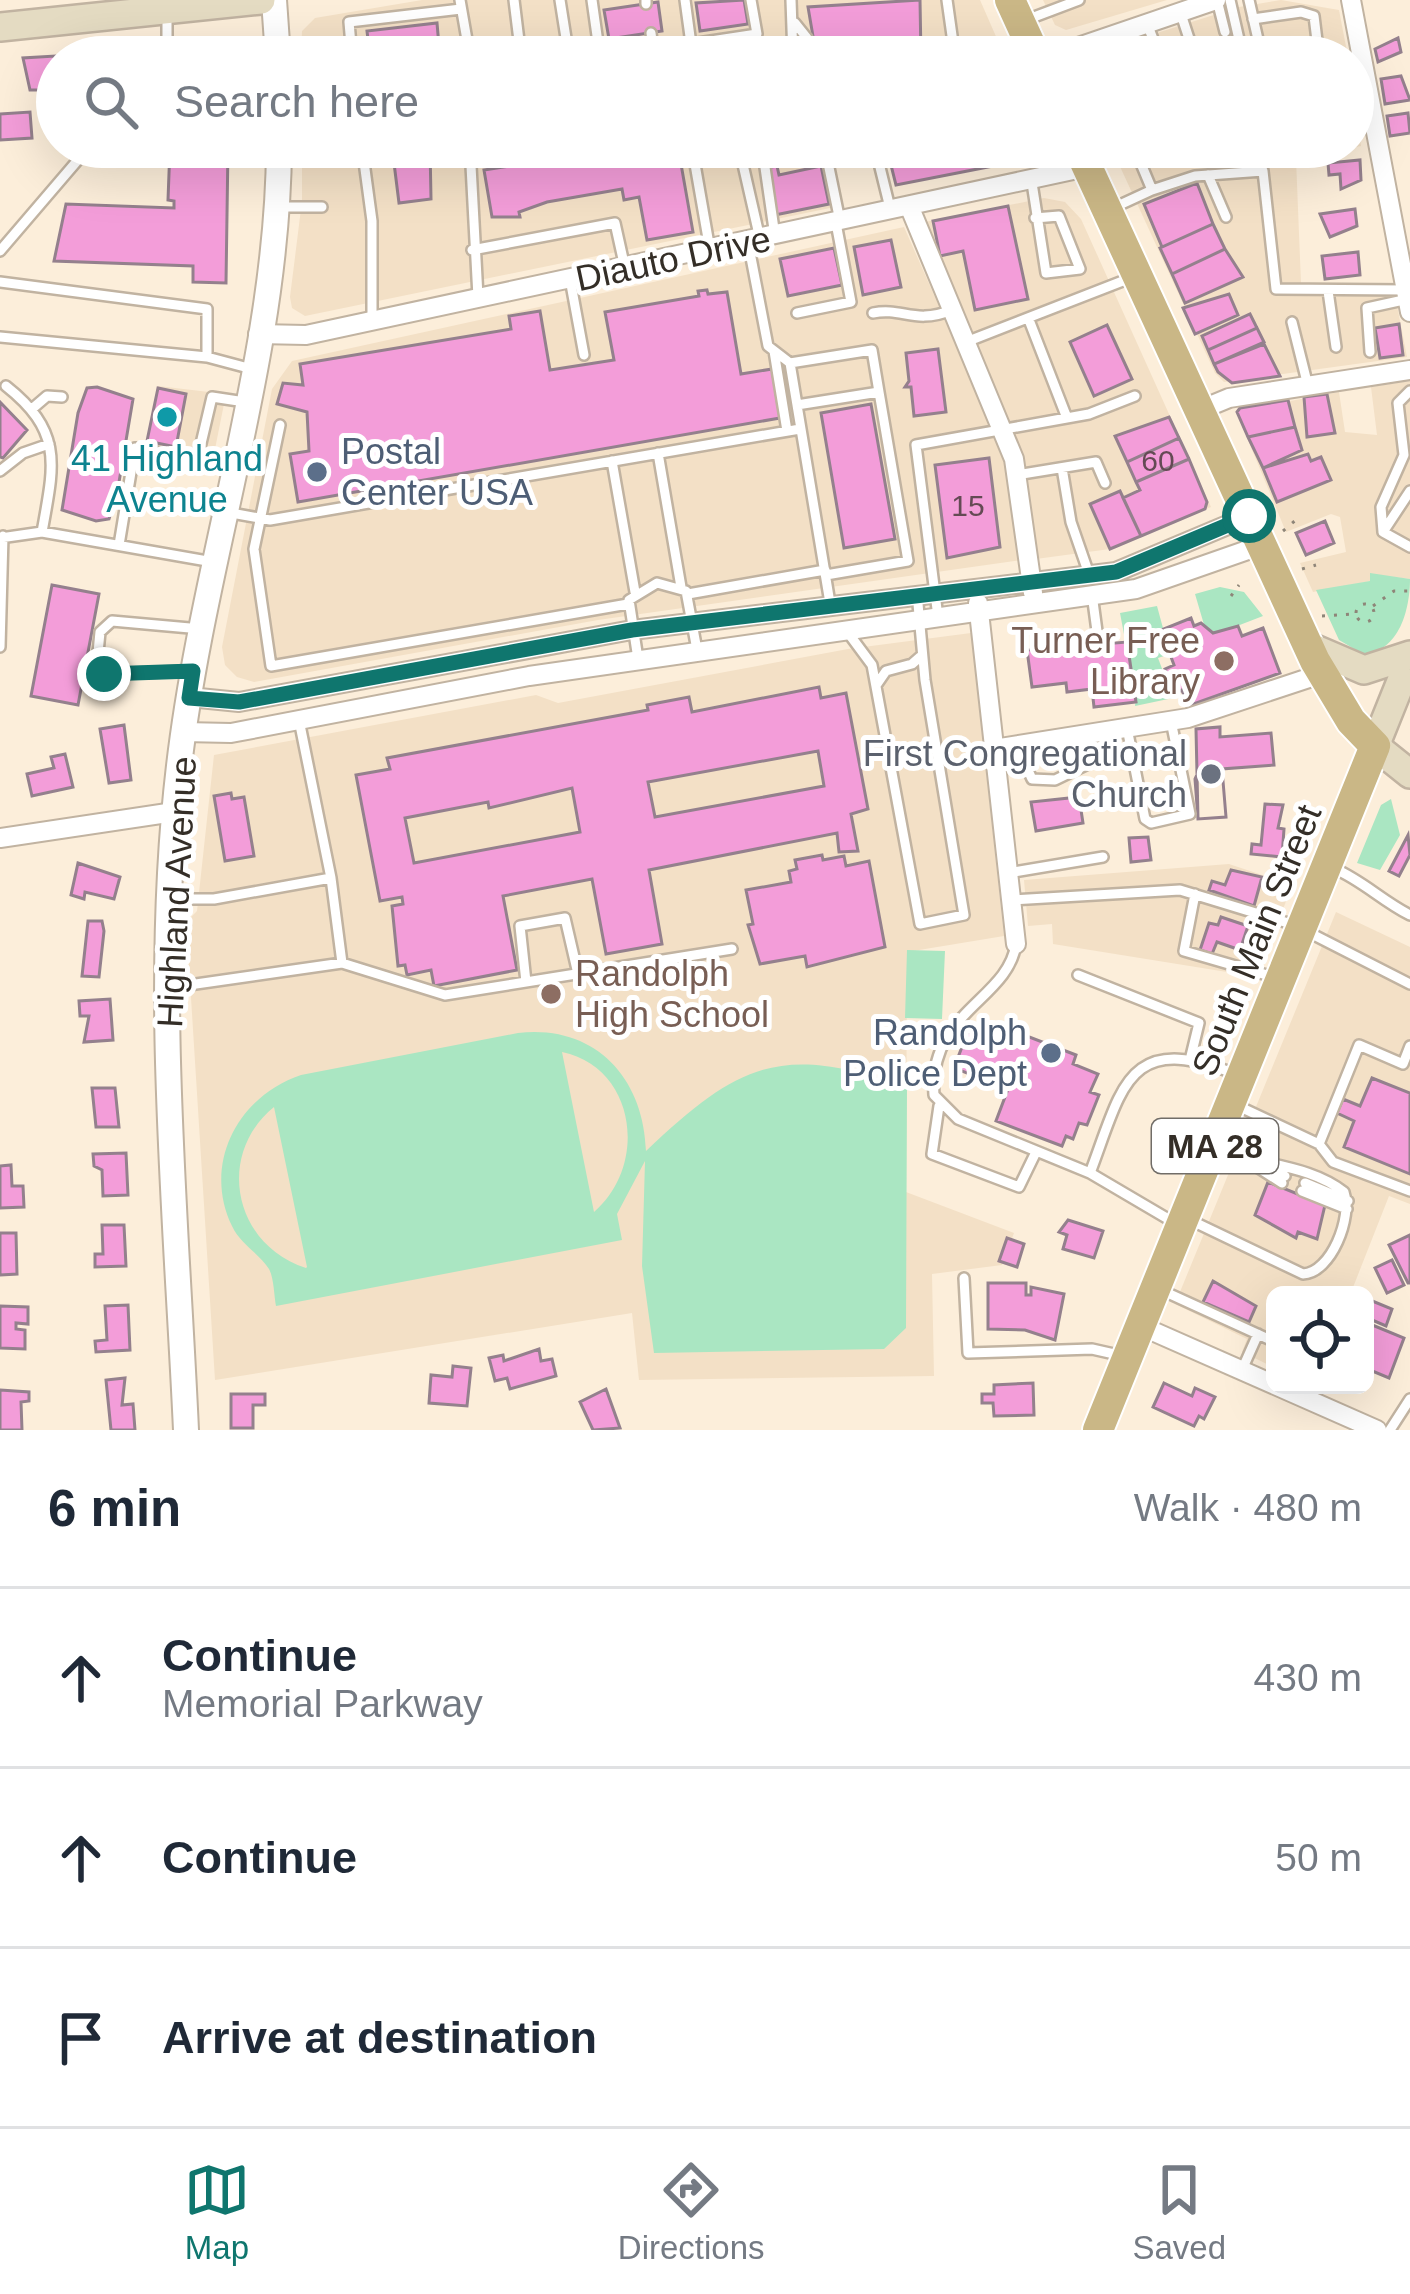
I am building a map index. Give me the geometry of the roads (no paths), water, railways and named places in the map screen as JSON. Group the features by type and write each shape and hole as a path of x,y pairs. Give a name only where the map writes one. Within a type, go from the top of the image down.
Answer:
{"main road":[{"path":"0,27 261,0"},
{"path":"1087,168 1249,516 1272,538 1314,660 1375,746 1410,774"},
{"path":"1314,660 1364,670 1410,657"},
{"path":"1375,746 1410,657"},
{"name":"South Main Street","path":"1098,1430 1375,746"}],"street":[{"path":"274,0 277,36"},
{"path":"1099,36 1216,0"},
{"path":"1352,0 1359,36"},
{"path":"1374,118 1408,301"},
{"name":"Highland Avenue","path":"186,1430 168,988 174,812 193,671 258,334 278,207 278,168"},
{"name":"Diauto Drive","path":"258,334 296,336 373,321 1032,183 1057,168"},
{"path":"900,210 952,310 1002,428 1016,475 1035,603"},
{"path":"1199,410 1229,398 1308,386 1340,372 1410,370"},
{"path":"183,732 220,734 638,659 1035,603 1091,585 1249,516"},
{"path":"189,698 239,702 632,630 830,603 1031,581 1148,586 1272,538"},
{"path":"976,586 1016,944"},
{"path":"994,748 1171,722 1314,660"},
{"path":"0,838 144,812 174,812"},
{"path":"1141,1326 1377,1430"}],"lane":[{"path":"514,0 518,36"},
{"path":"560,0 566,36"},
{"path":"592,0 597,36"},
{"path":"685,0 691,36"},
{"path":"744,36 757,34 751,0"},
{"path":"791,0 794,36"},
{"path":"947,0 952,36"},
{"path":"1016,11 1079,0"},
{"path":"1216,0 1225,32"},
{"path":"1230,0 1238,36"},
{"path":"1249,0 1257,36"},
{"path":"351,36 350,22 460,4 466,36"},
{"path":"1180,10 1188,36"},
{"path":"1253,19 1300,12 1314,16 1316,36"},
{"path":"1146,21 1152,36"},
{"path":"795,23 805,36"},
{"path":"0,251 71,168"},
{"path":"365,168 372,221 373,321"},
{"path":"470,168 478,298"},
{"path":"696,168 710,250"},
{"path":"744,168 761,239"},
{"path":"762,168 767,343 790,363 830,603"},
{"path":"797,314 851,302 829,168"},
{"path":"884,168 900,210"},
{"path":"1143,168 1152,190"},
{"path":"1108,210 1152,190 1208,175 1262,172 1276,289 1408,301"},
{"path":"1208,175 1226,217"},
{"path":"1032,183 1035,218 1046,273 1080,269 1059,216 1035,218"},
{"path":"278,207 322,207"},
{"path":"472,250 615,224 625,268"},
{"path":"966,342 1138,274"},
{"path":"570,279 584,355"},
{"path":"0,282 207,309 207,357"},
{"path":"1328,291 1336,347"},
{"path":"1370,352 1367,308 1408,301"},
{"path":"874,313 888,310 909,320 952,310"},
{"path":"1029,320 1067,418"},
{"path":"1292,322 1308,386"},
{"path":"0,337 207,357 251,369"},
{"path":"638,659 628,604 635,592 656,584 685,590 908,561 872,350 790,363"},
{"path":"774,351 787,431"},
{"path":"6,386 33,407 49,444 53,474 42,532"},
{"path":"1383,532 1381,507 1404,455 1398,403 1410,391"},
{"path":"796,405 879,392"},
{"path":"33,407 46,396 62,397"},
{"path":"838,630 854,638 871,662 920,924 964,915 922,651 929,618 916,445 1067,418 1135,396"},
{"path":"119,545 135,448 183,457 200,452 212,397 245,403"},
{"path":"280,425 254,551 271,666 628,604"},
{"path":"224,511 260,519 800,429"},
{"path":"0,470 23,453 49,444"},
{"path":"658,453 697,650"},
{"path":"612,461 635,592"},
{"path":"1016,475 1096,462 1105,483"},
{"path":"1062,468 1071,522 1091,585 1099,646"},
{"path":"1383,532 1410,491"},
{"path":"0,647 2,537 42,532 214,562"},
{"path":"1383,532 1410,547"},
{"path":"926,592 929,618"},
{"path":"193,671 104,674 97,663 100,632 112,621 201,629"},
{"path":"411,641 416,669"},
{"path":"876,686 886,670 912,664 922,651"},
{"path":"299,720 331,878 342,963"},
{"path":"1127,728 1145,819 1150,823 1190,814 1171,722"},
{"path":"1017,746 1033,779 1055,780 1086,765 1086,734"},
{"path":"1008,873 1102,857"},
{"path":"1328,866 1360,880 1382,901 1410,915"},
{"path":"168,899 205,900 331,878"},
{"path":"1011,900 1175,890 1195,893 1302,929 1410,984"},
{"path":"1195,893 1183,942 1187,955 1282,980"},
{"path":"526,982 520,926 565,918 578,974"},
{"path":"1016,944 1007,973 970,1004 949,1036 934,1079 939,1106 932,1154 1019,1187 1036,1152"},
{"path":"168,988 342,963 435,995 732,949"},
{"path":"1078,975 1199,1023 1190,1060"},
{"path":"1319,1144 1359,1045 1403,1064 1410,1046"},
{"path":"1090,1173 1129,1076 1150,1065 1190,1060 1238,1090 1279,1124 1319,1144 1333,1162 1410,1191"},
{"path":"939,1106 958,1120 1090,1173 1183,1222 1310,1274 1326,1263 1347,1205 1338,1187 1297,1169 1247,1160"},
{"path":"1214,1147 1284,1179"},
{"path":"1303,1187 1347,1205"},
{"path":"964,1278 968,1353 1092,1348 1128,1358"},
{"path":"1156,1287 1266,1338"},
{"path":"1241,1372 1258,1334"},
{"path":"1390,1430 1410,1399"}],"place":[{"name":"41 Highland Avenue","path":"167,417"},
{"name":"Postal Center USA","path":"317,472"},
{"name":"Turner Free Library","path":"1224,661"},
{"name":"First Congregational Church","path":"1211,774"},
{"name":"Randolph High School","path":"551,994"},
{"name":"Randolph Police Dept","path":"1051,1053"}]}
